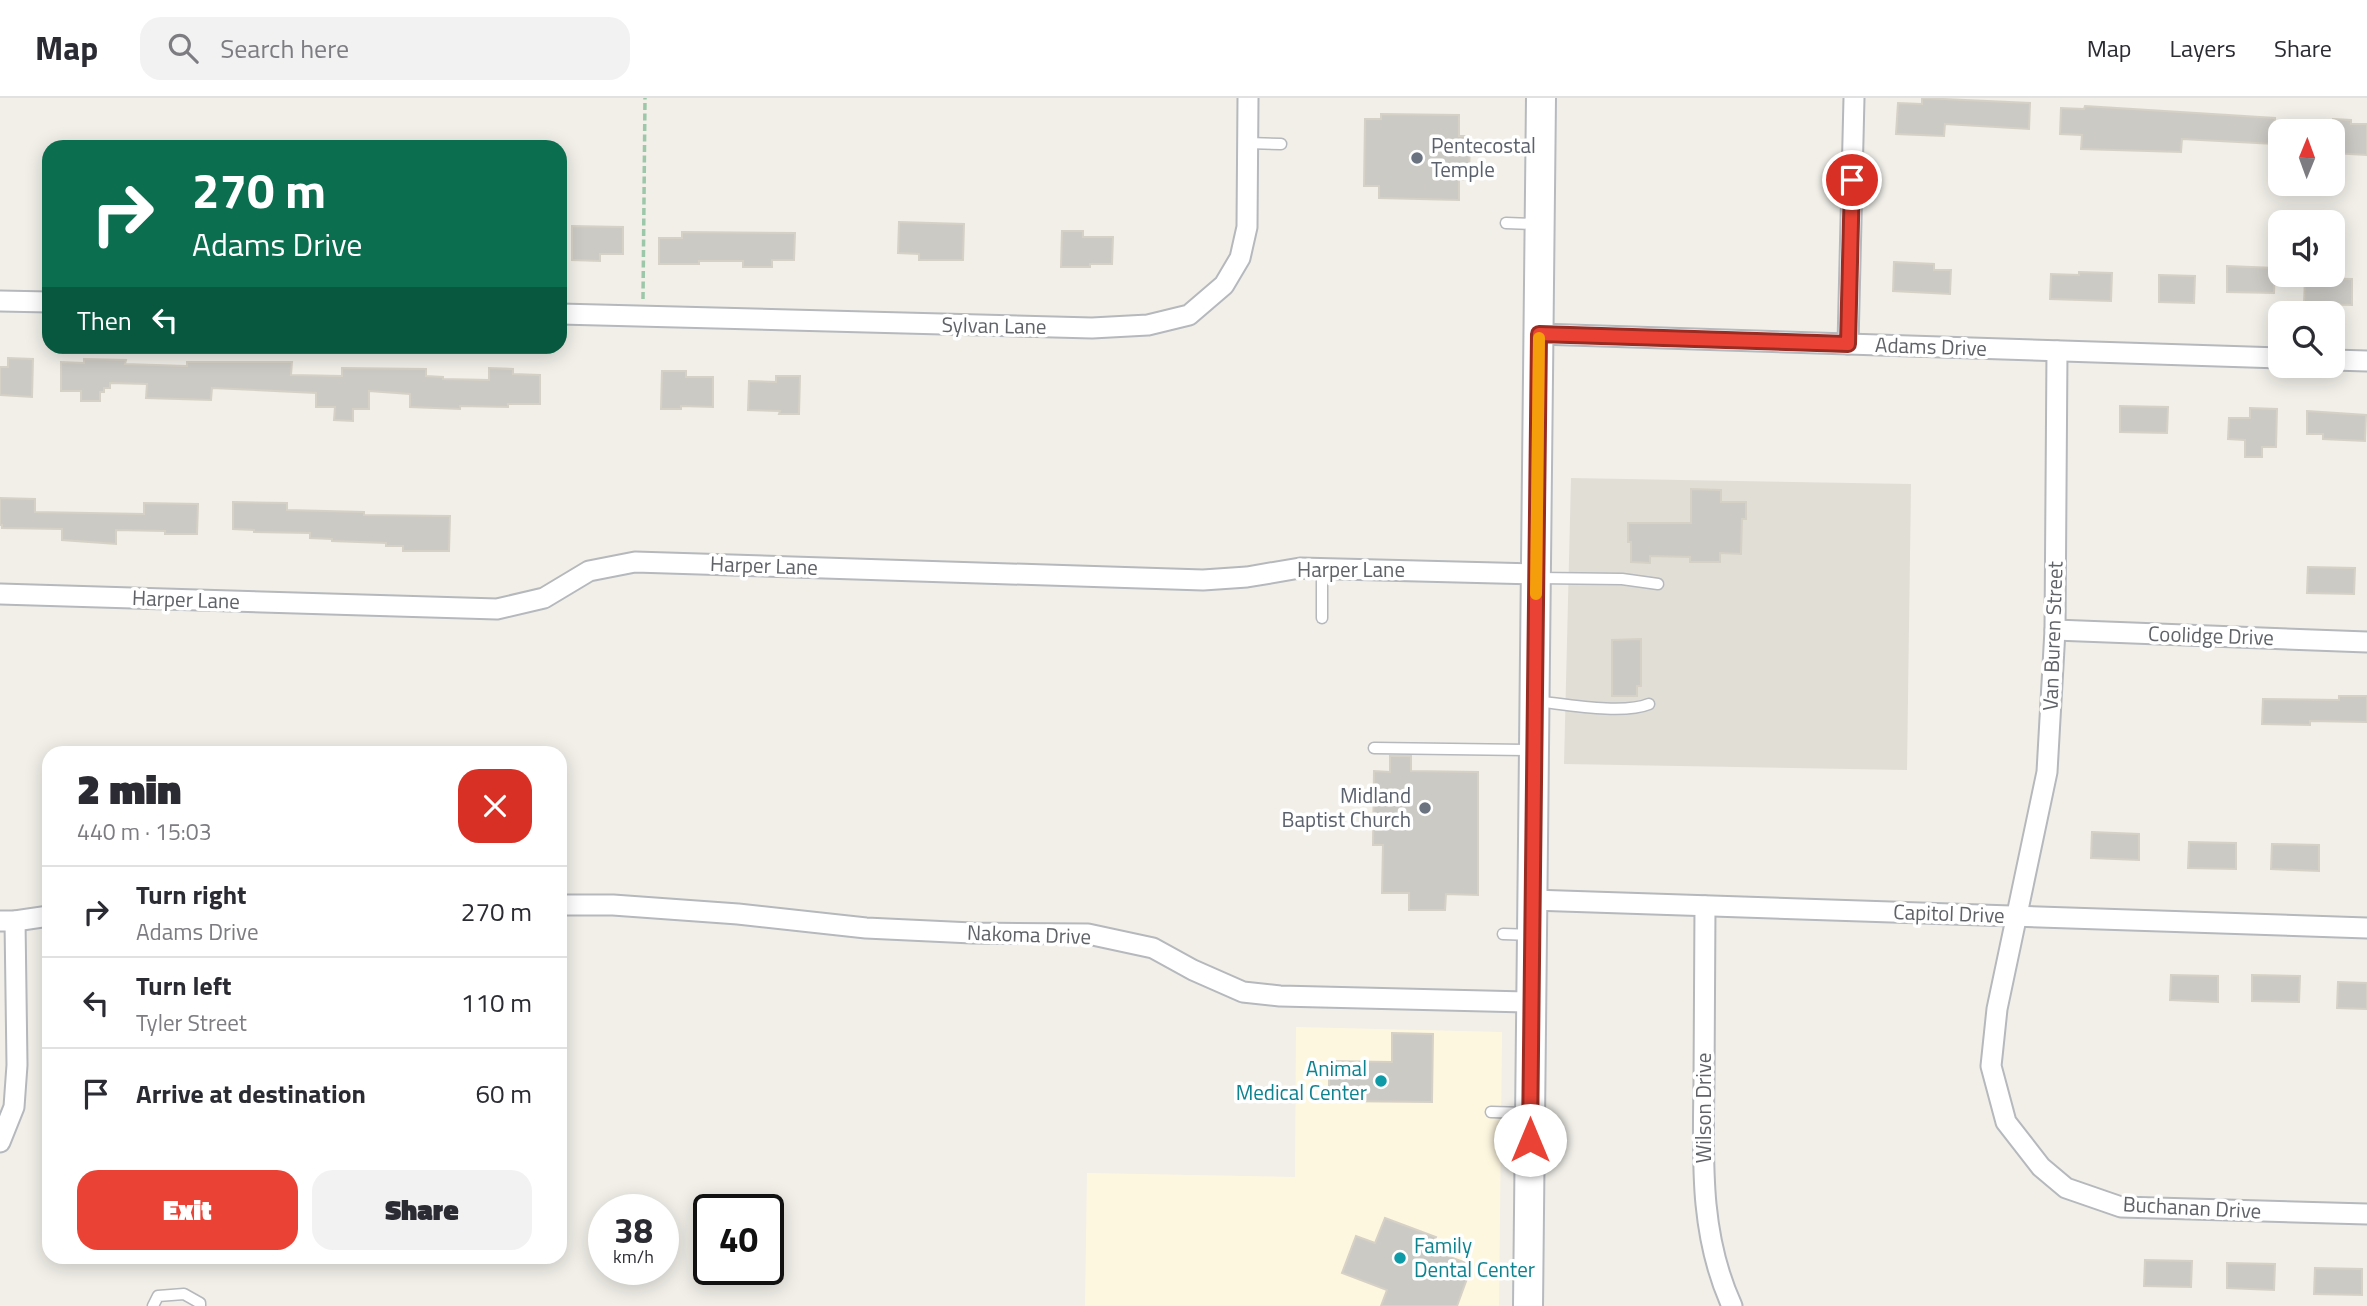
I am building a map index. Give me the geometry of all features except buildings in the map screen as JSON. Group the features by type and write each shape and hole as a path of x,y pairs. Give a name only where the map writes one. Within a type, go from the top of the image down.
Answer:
{"street":[{"name":"Sylvan Lane","path":"567,314 1092,328 1148,326 1189,315 1224,285 1240,258 1247,228 1248,98"},
{"path":"1528,1306 1541,98"},
{"path":"1848,344 1854,98"},
{"path":"0,300 42,302"},
{"name":"Adams Drive","path":"1539,334 2268,358"},
{"name":"Van Buren Street","path":"2015,916 2047,772 2055,630 2057,351"},
{"path":"2345,360 2367,361"},
{"name":"Harper Lane","path":"0,594 496,609 544,598 589,571 635,562 1203,580 1247,577 1300,568 1537,576"},
{"name":"Coolidge Drive","path":"2055,630 2367,642"},
{"name":"Capitol Drive","path":"1532,900 2367,928"},
{"name":"Nakoma Drive","path":"567,905 613,905 738,914 866,928 972,933 1088,934 1153,948 1193,970 1243,992 1280,996 1531,1002"},
{"name":"Wilson Drive","path":"1705,906 1703,1170 1707,1229 1723,1286 1732,1306"},
{"name":"Buchanan Drive","path":"2015,916 1997,1009 1991,1066 2006,1122 2040,1167 2066,1188 2121,1207 2367,1214"},
{"path":"0,1142 14,1107 16,1076 8,921 42,917"}],"lane":[{"path":"1248,143 1281,144"},
{"path":"1506,223 1540,224"},
{"path":"1322,568 1322,618"},
{"path":"1537,576 1622,579 1658,584"},
{"path":"1535,701 1614,708 1639,708 1649,704"},
{"path":"1378,745 1534,750"},
{"path":"1503,934 1531,935"},
{"path":"1491,1112 1530,1113"},
{"path":"153,1306 158,1296 184,1294 200,1303 200,1306"}],"path":[{"path":"643,316 645,98"}],"shaded area":[{"path":"1571,478 1911,484 1907,770 1564,764"},
{"path":"1296,1027 1502,1032 1499,1306 1085,1306 1087,1173 1295,1177"}],"slow traffic":[{"path":"1536,594 1539,338"}],"place":[{"name":"Pentecostal Temple","path":"1417,158"},
{"name":"Midland Baptist Church","path":"1425,808"},
{"name":"Animal Medical Center","path":"1381,1081"},
{"name":"Family Dental Center","path":"1400,1258"}],"route":[{"path":"1530,1140 1539,334 1848,344 1852,180"}]}
